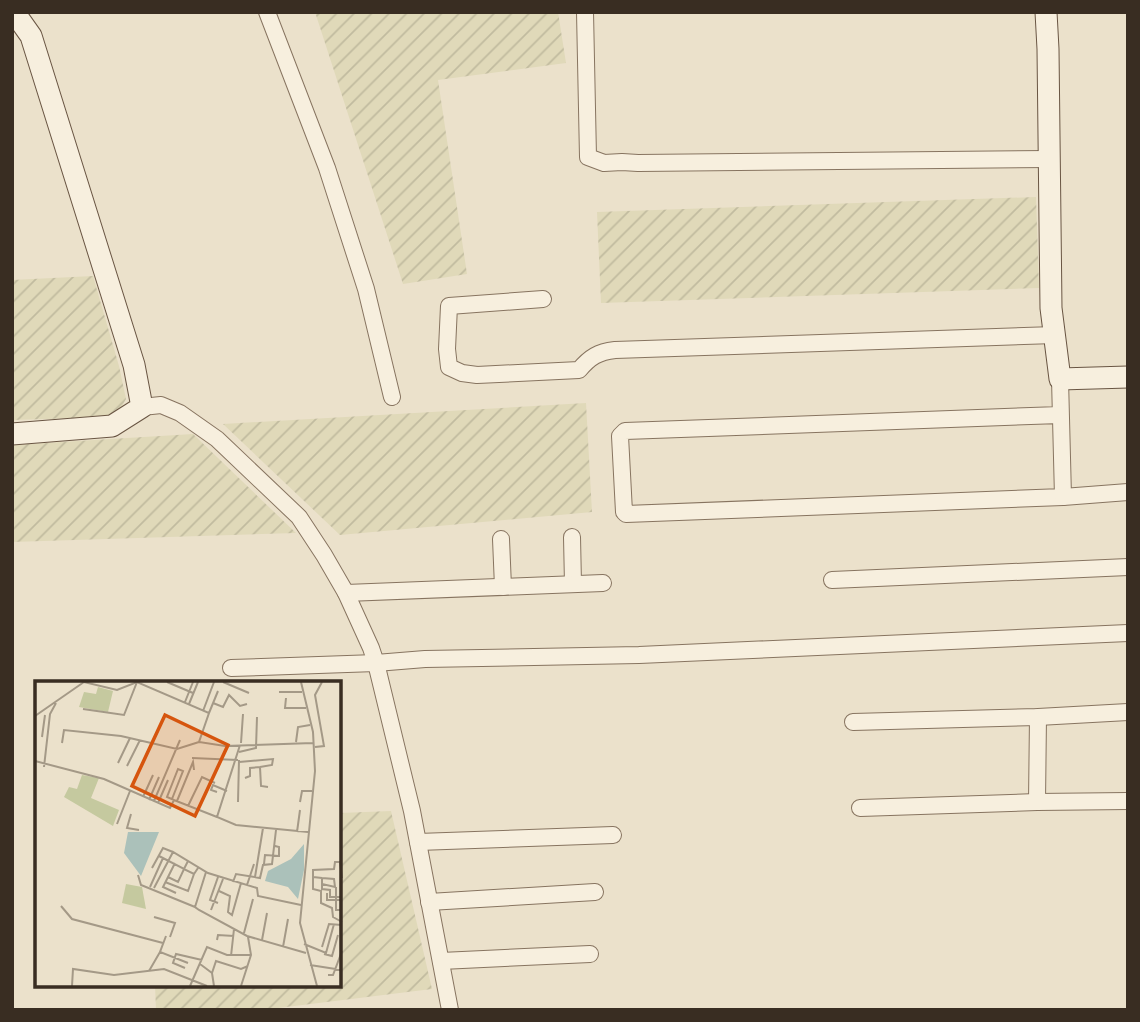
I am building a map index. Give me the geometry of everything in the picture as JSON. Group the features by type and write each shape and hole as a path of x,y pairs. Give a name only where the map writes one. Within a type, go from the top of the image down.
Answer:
{"main road":[{"path":"12,434 112,426 142,407 134,365 31,36 14,12"},
{"path":"1046,12 1051,308 1060,379 1128,377"}],"street":[{"path":"267,12 335,192 366,289 392,397"},
{"path":"585,12 588,157 604,163 1049,159"},
{"path":"543,299 449,306 449,367 462,373 477,375 566,371 579,370 600,352 1055,335"},
{"path":"1060,379 1063,497"},
{"path":"142,407 161,405 180,413 217,439 299,517 346,593 376,663 418,842 450,1010"},
{"path":"1060,415 625,431 620,436 624,512 1063,497 1128,492"},
{"path":"572,537 573,584"},
{"path":"501,540 503,587"},
{"path":"832,580 1128,567"},
{"path":"346,593 603,583"},
{"path":"231,668 1128,633"},
{"path":"853,722 1128,712"},
{"path":"1037,802 1038,717"},
{"path":"860,808 1128,802"},
{"path":"418,842 614,835"},
{"path":"429,902 595,892"},
{"path":"441,961 590,954"}],"shaded area":[{"path":"315,12 558,12 566,63 438,80 467,274 403,284"},
{"path":"1036,197 1039,288 601,303 597,212"},
{"path":"93,276 126,399 116,417 12,420 12,280"},
{"path":"586,403 592,512 340,535 223,424"},
{"path":"193,434 296,533 12,542 12,445"},
{"path":"391,811 432,989 262,1010 156,1010 155,987 341,987 341,813"}]}
